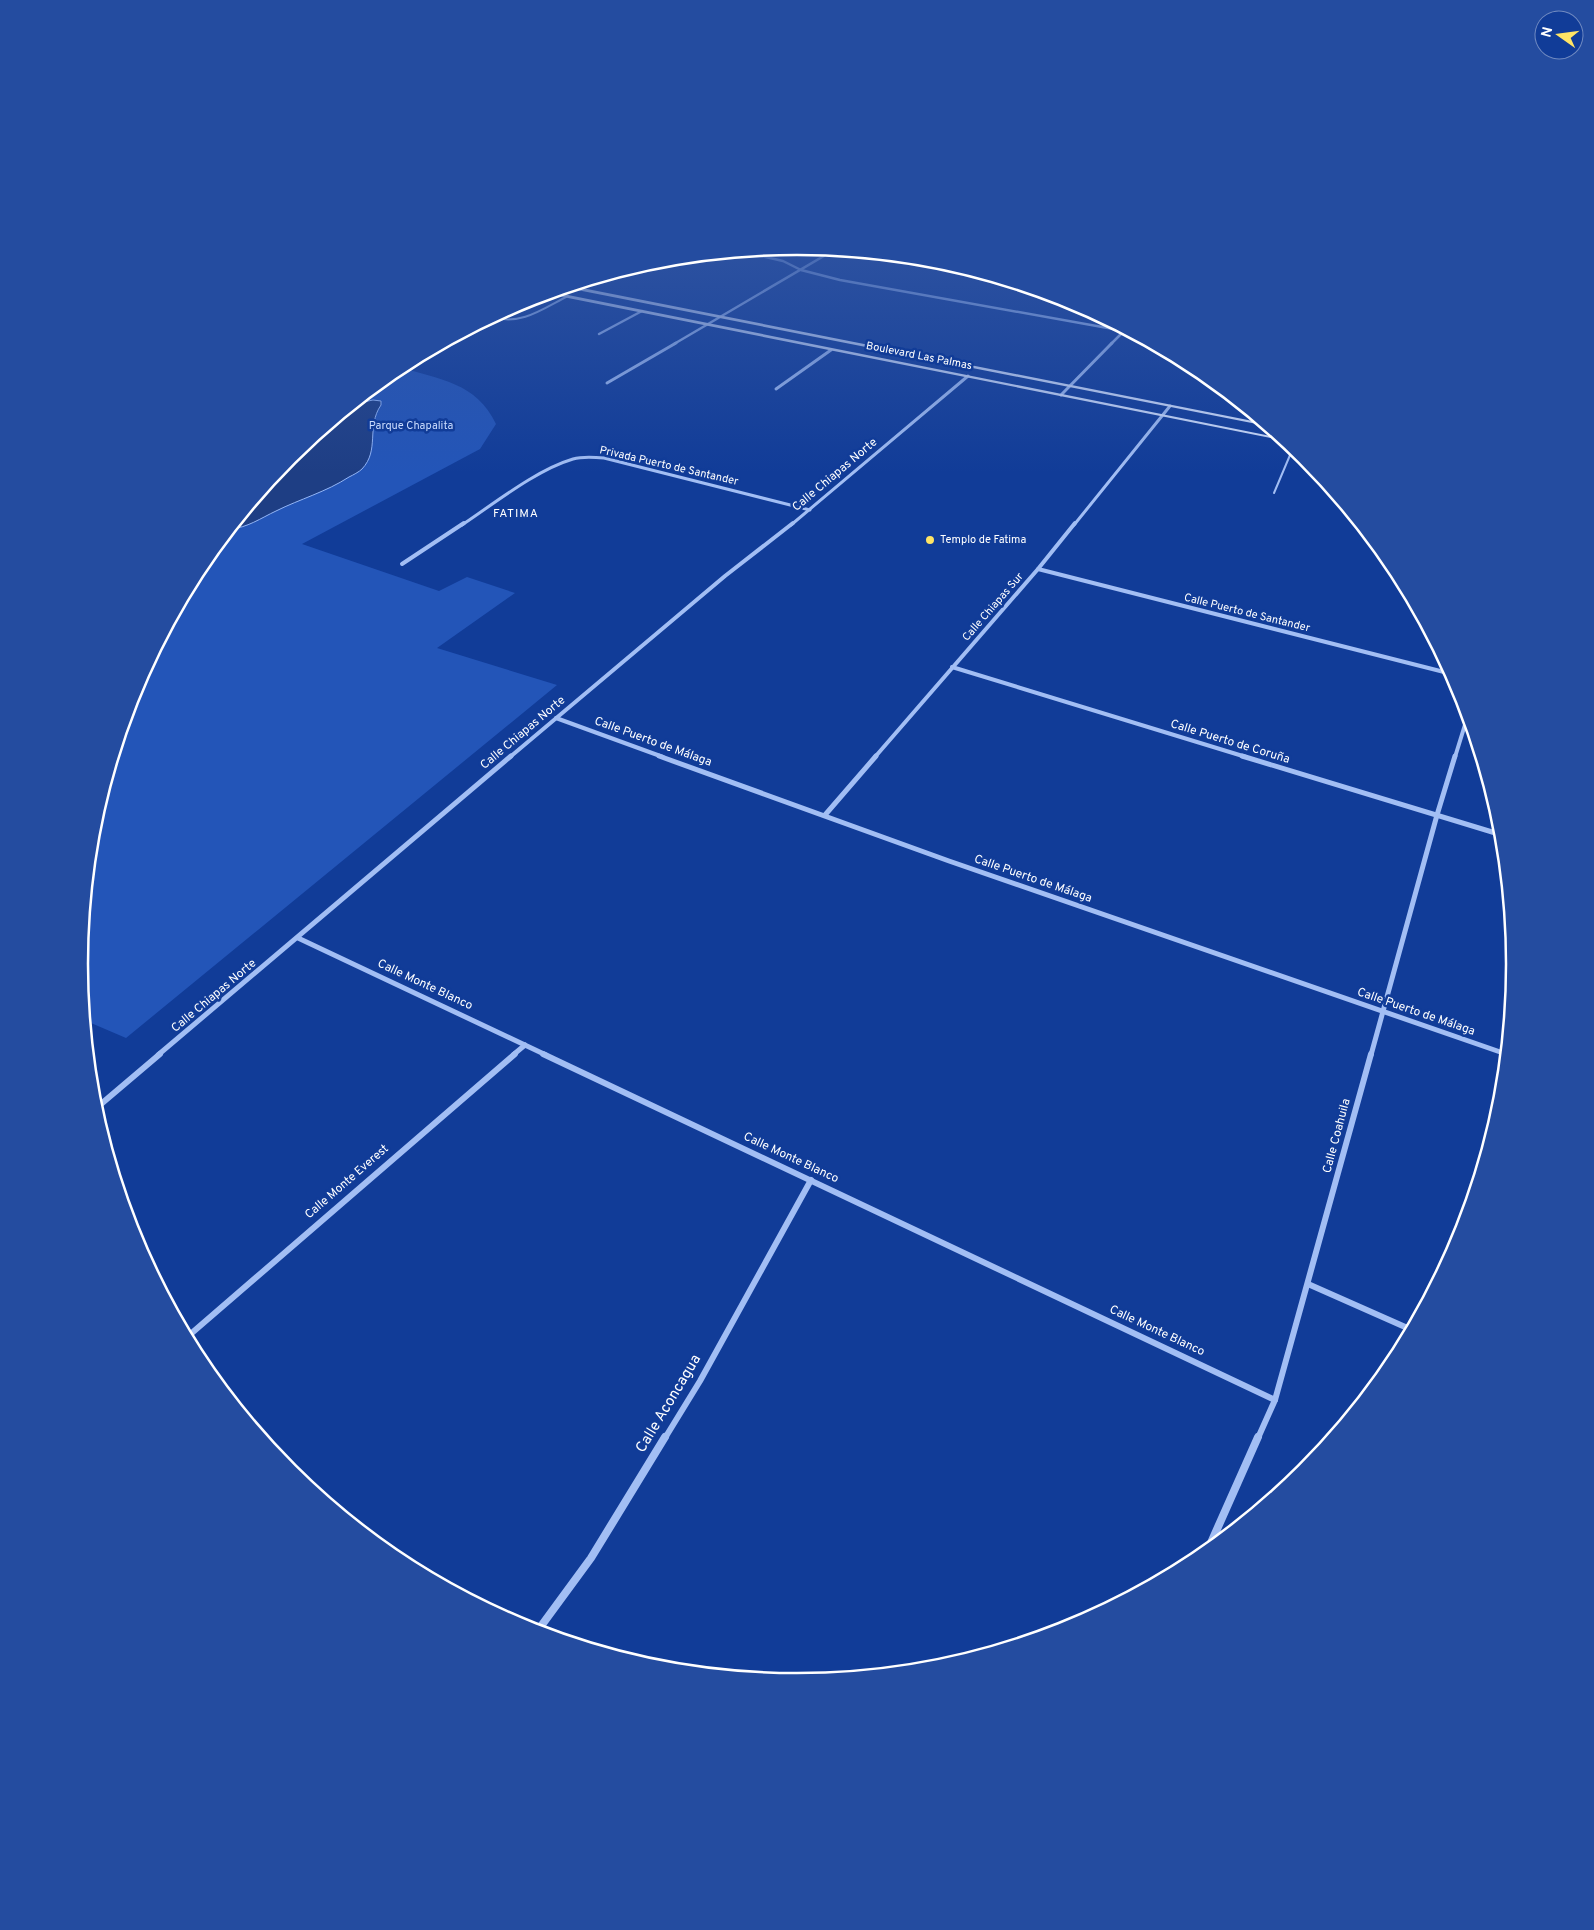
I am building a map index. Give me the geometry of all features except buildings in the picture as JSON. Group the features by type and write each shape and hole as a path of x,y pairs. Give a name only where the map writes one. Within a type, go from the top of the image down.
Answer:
{"street":[{"name":"Boulevard Las Palmas","path":"600,293 1254,423"},
{"path":"607,384 762,293"},
{"path":"909,293 1107,327"},
{"name":"Boulevard Las Palmas","path":"563,295 1271,437"},
{"path":"600,334 642,311"},
{"path":"1061,395 1120,334"},
{"path":"776,389 831,350"},
{"name":"Calle Chiapas Norte","path":"101,1104 298,938 388,859 725,576 810,510 968,376"},
{"name":"Calle Chiapas Sur","path":"825,815 1038,569 1170,406"},
{"name":"Privada Puerto de Santander","path":"402,564 548,469 574,459 588,457 604,458 631,464 810,510"},
{"name":"Calle Puerto de Santander","path":"1038,569 1442,672"},
{"name":"Calle Puerto de Coruña","path":"952,667 1494,832"},
{"name":"Calle Puerto de Málaga","path":"556,718 949,861 1501,1052"},
{"name":"Calle Coahuila","path":"1212,1540 1275,1400 1437,815 1465,726"},
{"name":"Calle Monte Blanco","path":"298,938 1275,1400"},
{"name":"Calle Monte Everest","path":"191,1333 524,1045"},
{"name":"Calle Aconcagua","path":"541,1626 591,1558 700,1381 811,1180"},
{"path":"1308,1284 1406,1328"}],"lane":[{"path":"503,320 518,319 568,296"},
{"path":"1274,493 1290,455"}],"green space":[{"name":"Parque Chapalita","path":"411,370 456,385 478,399 488,410 496,424 480,449 302,544 439,591 467,577 515,593 437,648 557,685 126,1038 90,1023 88,965 89,919 101,827 112,781 125,737 161,651 207,571 234,533 295,463 329,432 365,402"}],"shaded area":[{"path":"381,401 381,405 374,422 370,454 362,469 322,491 248,525 239,527 295,463 366,402"}],"place":[{"name":"Templo de Fatima","path":"930,540"}],"district":[{"name":"FATIMA","path":"516,514"}]}
